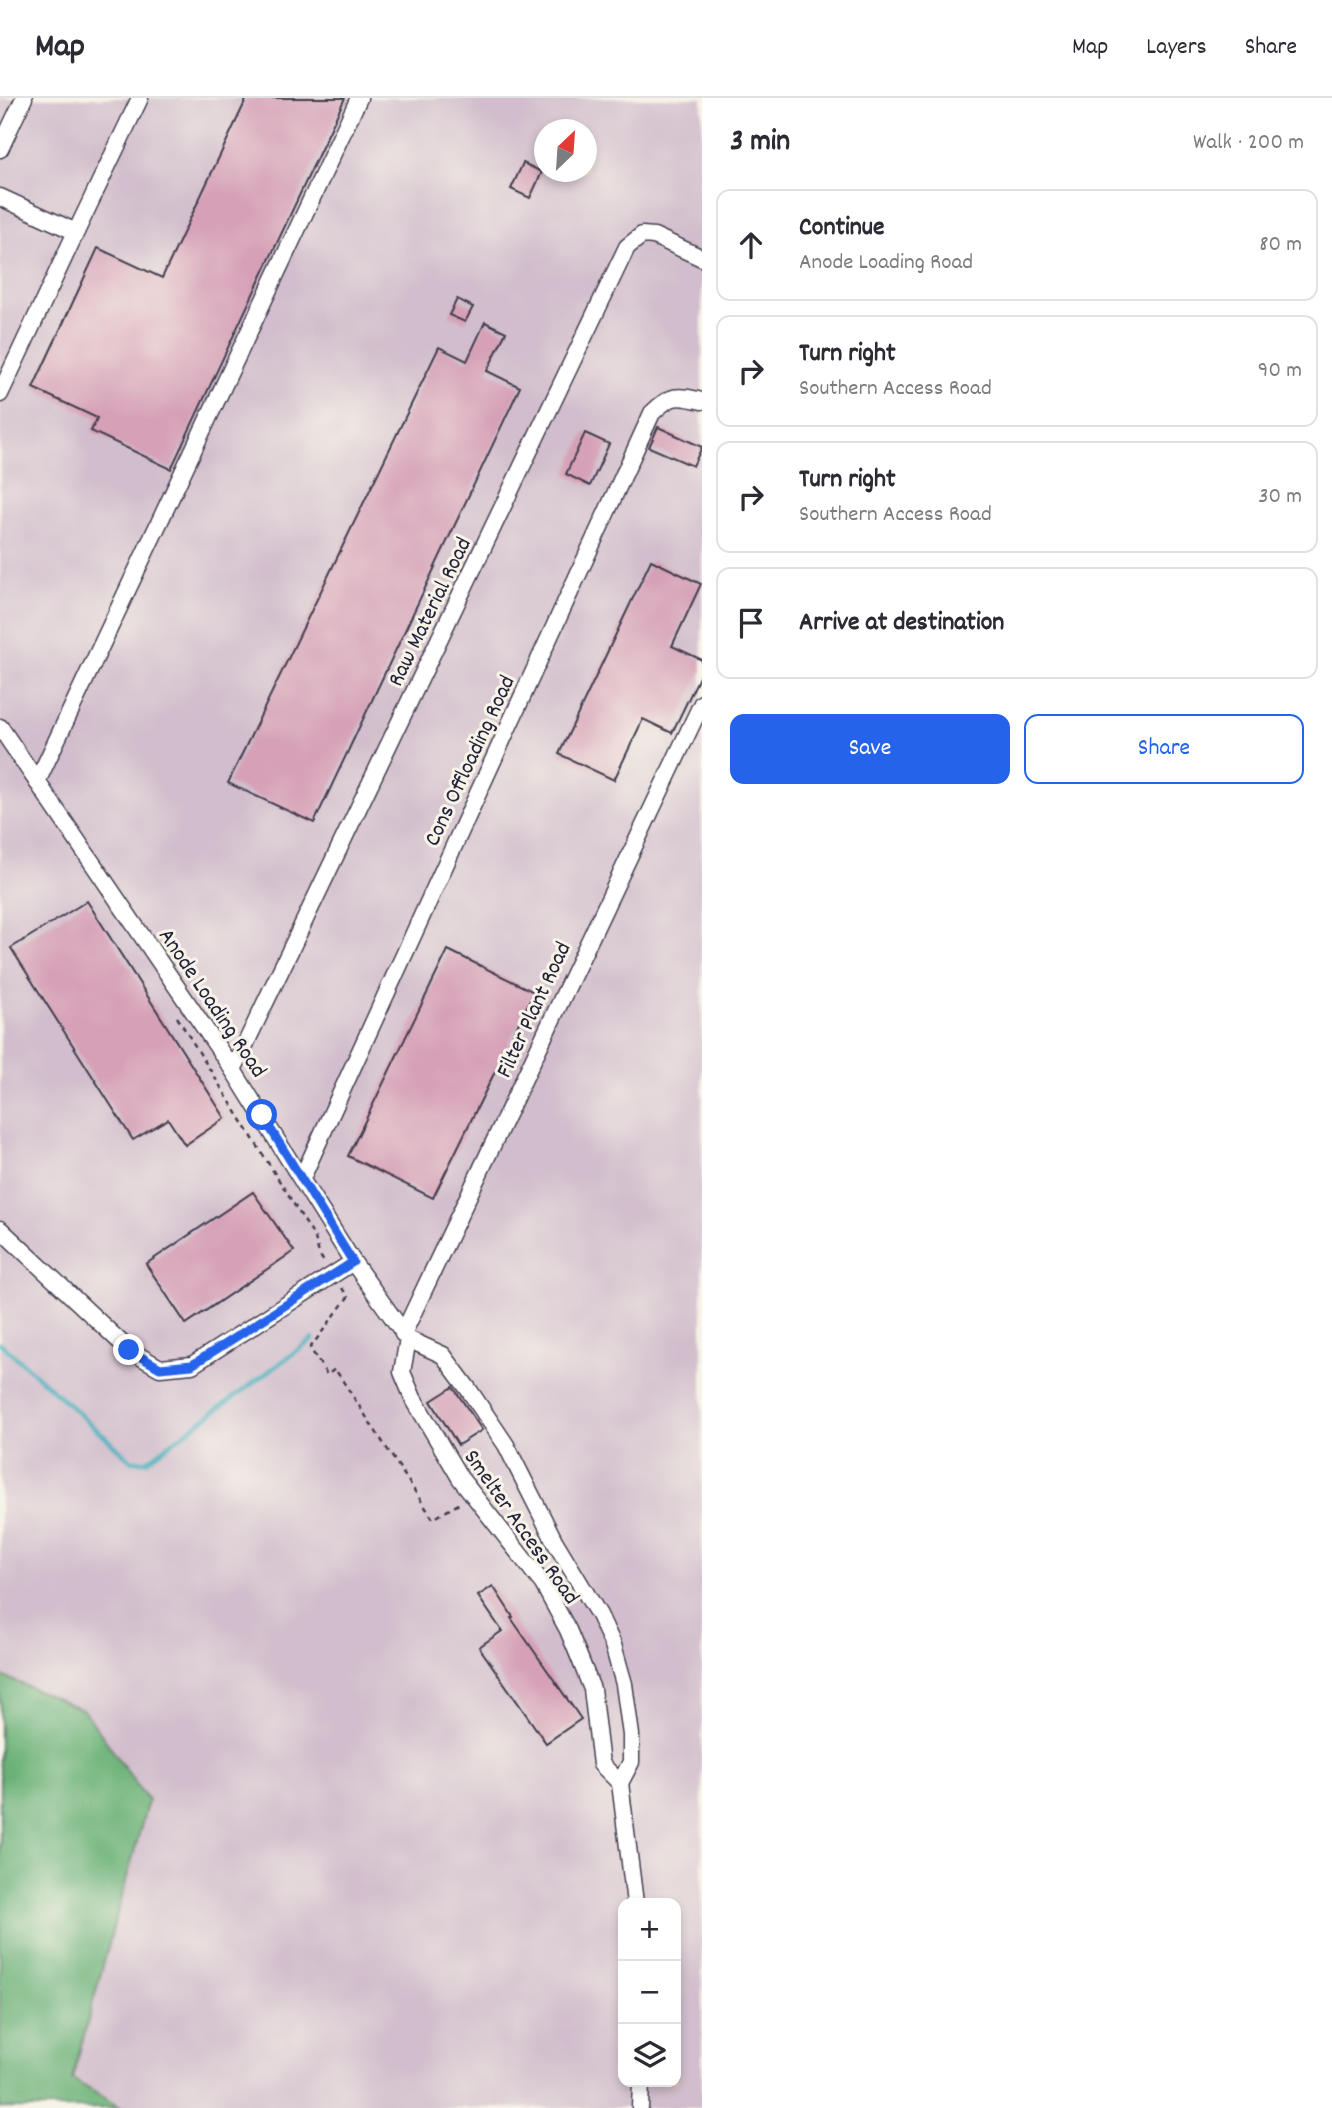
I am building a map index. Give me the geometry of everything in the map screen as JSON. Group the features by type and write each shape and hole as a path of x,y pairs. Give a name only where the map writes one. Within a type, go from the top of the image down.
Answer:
{"lane":[{"path":"0,149 24,98"},
{"path":"0,394 140,98"},
{"path":"37,782 359,98"},
{"path":"0,197 76,232"},
{"name":"Raw Material Road","path":"233,1070 627,247 642,235 654,236 702,258"},
{"name":"Cons Offloading Road","path":"302,1178 652,412 666,399 684,397 702,401"},
{"name":"Filter Plant Road","path":"405,1336 702,703"},
{"name":"Anode Loading Road","path":"0,727 233,1070 353,1262 405,1336"},
{"path":"0,1229 129,1350 160,1368 192,1365 353,1262"},
{"path":"405,1336 443,1355 469,1390 506,1445 555,1542 599,1615 613,1645 624,1684 631,1762 620,1783"},
{"name":"Smelter Access Road","path":"405,1336 402,1372 413,1398 453,1467 543,1584 568,1630 592,1689 601,1764 620,1783 634,1898"},
{"path":"640,2087 640,2108"}],"path":[{"path":"175,1014 315,1238 319,1255 348,1297 310,1348 327,1375 335,1368 433,1519 474,1495"}],"shaded area":[{"path":"0,98 702,98 702,2108 121,2108 71,2080 148,1801 84,1710 0,1675"}],"green space":[{"path":"0,1675 84,1710 148,1801 72,2079 121,2108 0,2108"}],"building":[{"path":"247,98 345,98 171,469 91,431 97,418 33,388 98,248 162,278"},
{"path":"523,163 534,168 534,182 537,182 530,198 511,189"},
{"path":"457,299 473,307 465,322 449,315"},
{"path":"485,322 506,332 487,371 520,387 314,823 228,783 439,347 467,361"},
{"path":"658,427 702,447 693,466 649,447"},
{"path":"585,433 609,444 590,486 566,474"},
{"path":"651,560 701,584 672,646 702,660 702,671 672,733 643,719 614,780 559,754"},
{"path":"87,901 225,1118 185,1145 168,1119 133,1140 11,948"},
{"path":"448,950 534,992 433,1198 348,1156"},
{"path":"253,1192 294,1251 186,1324 146,1264"},
{"path":"453,1387 482,1430 458,1445 431,1401"},
{"path":"493,1586 513,1617 511,1618 581,1719 546,1743 479,1647 502,1631 478,1596"}],"waterway":[{"path":"0,1343 132,1461 147,1461 313,1339"}],"route":[{"path":"129,1350 160,1368 192,1365 353,1262 262,1115"}]}
